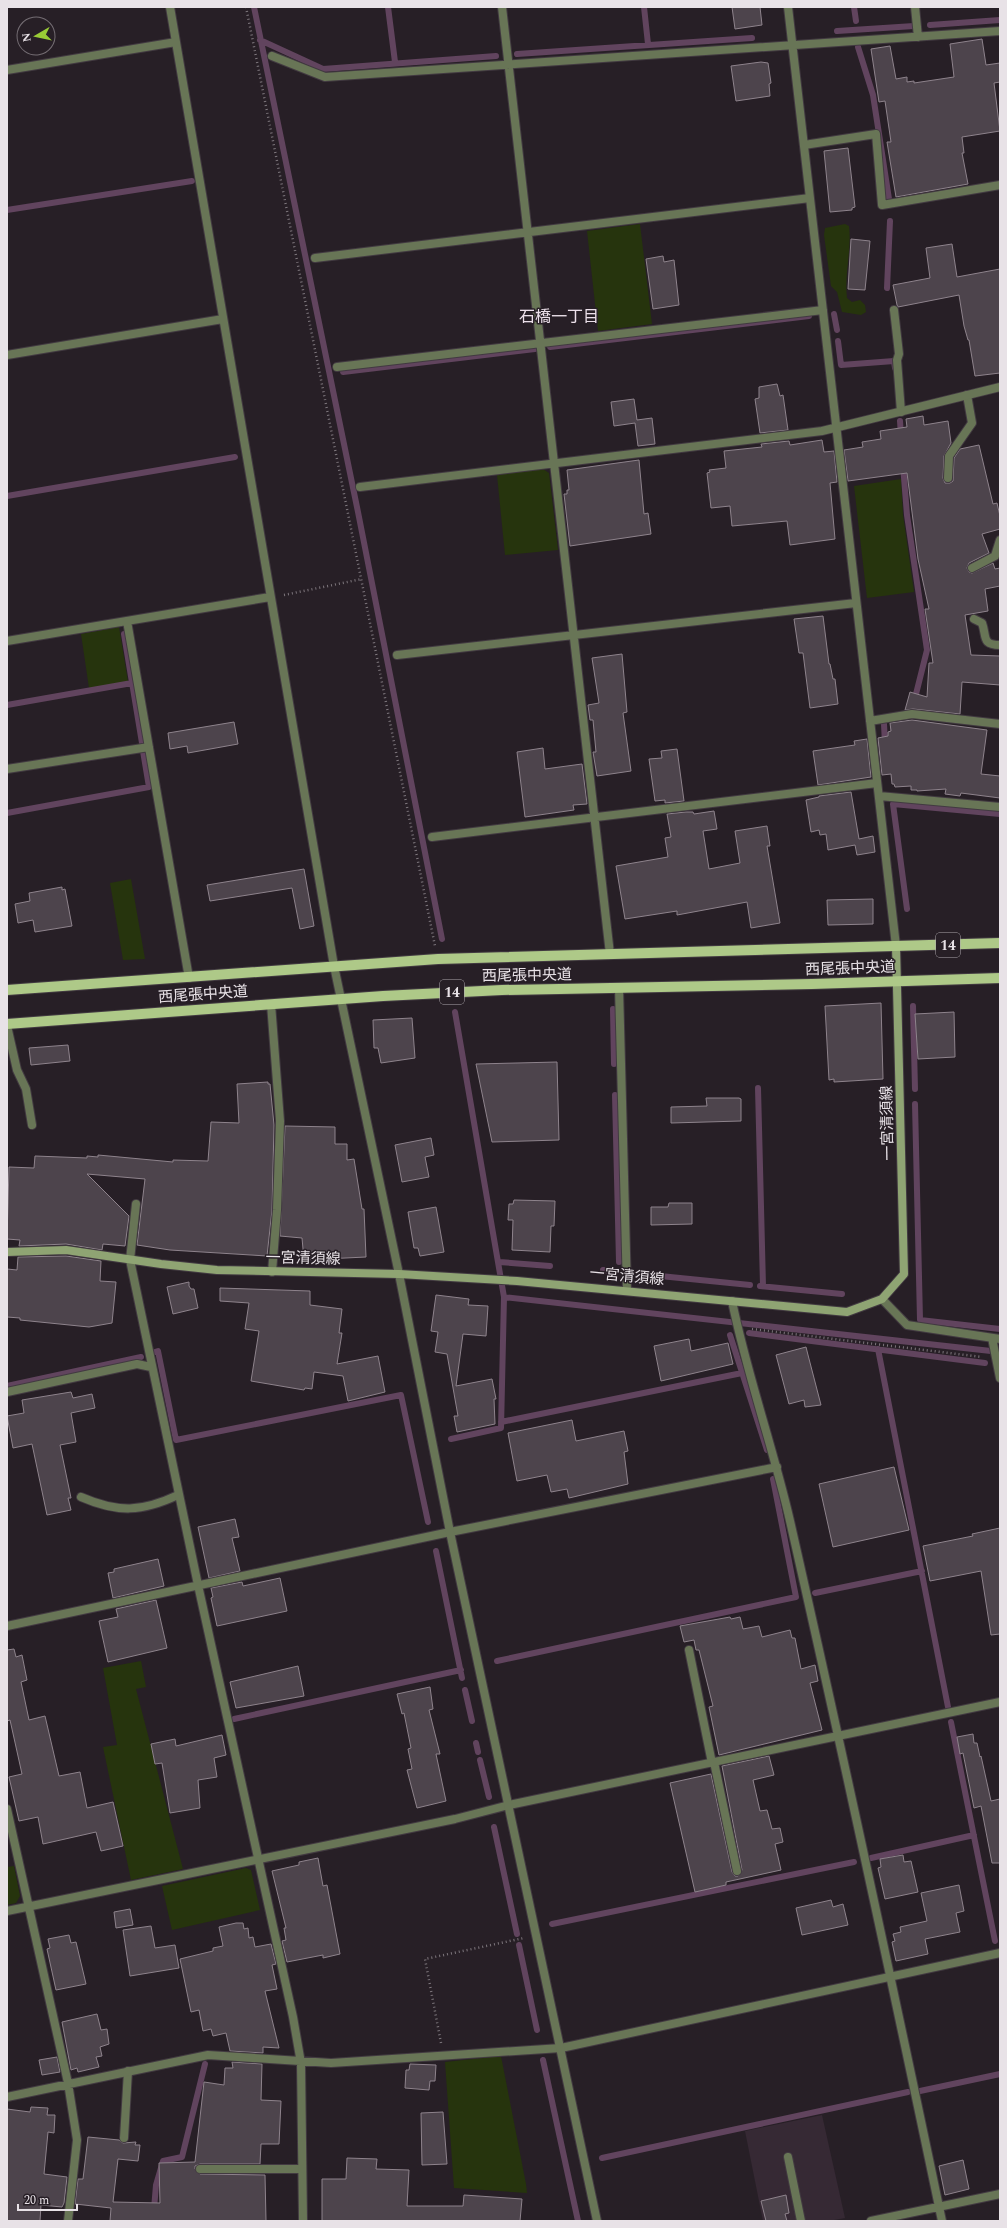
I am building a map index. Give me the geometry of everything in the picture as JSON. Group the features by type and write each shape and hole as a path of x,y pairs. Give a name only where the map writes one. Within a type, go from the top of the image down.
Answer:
{"main road":[{"name":"西尾張中央道","path":"7,990 438,959 1000,944"},
{"name":"一宮清須線","path":"7,1252 66,1250 130,1260 217,1270 399,1274 517,1281 627,1290 847,1312 882,1299 904,1274 896,946"},
{"name":"西尾張中央道","path":"7,1025 383,996 502,990 897,982 1000,978"}],"street":[{"path":"170,7 339,1000 399,1274 450,1532 597,2221"},
{"path":"502,7 610,954"},
{"path":"788,7 896,946"},
{"path":"915,7 918,37"},
{"path":"272,56 325,77 1000,31"},
{"path":"7,70 176,42"},
{"path":"804,146 876,134 882,205 1000,186"},
{"path":"315,258 810,198"},
{"path":"337,368 823,310"},
{"path":"894,310 899,354 897,360 901,412"},
{"path":"7,355 223,319"},
{"path":"360,487 822,431 1000,387"},
{"path":"948,478 949,456 972,423 967,396"},
{"path":"972,568 995,556 1000,540"},
{"path":"7,641 270,597"},
{"path":"397,655 856,603"},
{"path":"974,618 982,622 986,641 990,644 1000,644"},
{"path":"127,620 189,978"},
{"path":"870,721 912,714 1000,724"},
{"path":"7,770 149,747"},
{"path":"432,836 877,783"},
{"path":"879,796 1000,807"},
{"path":"619,988 627,1290"},
{"path":"271,1004 280,1121 277,1210 272,1272"},
{"path":"7,1025 17,1070 26,1089 32,1126"},
{"path":"136,1204 130,1260 178,1495 260,1859 301,2062 303,2221"},
{"path":"882,1299 907,1325 996,1339 996,1359 1000,1378"},
{"path":"732,1301 737,1327 777,1467 838,1737 942,2221"},
{"path":"7,1392 137,1364 151,1368"},
{"path":"7,1626 450,1532 777,1467"},
{"path":"81,1497 103,1507 125,1509 142,1508 178,1495"},
{"path":"689,1650 737,1871"},
{"path":"7,1911 455,1819 509,1805 1000,1702"},
{"path":"7,1809 68,2083 77,2140 68,2221"},
{"path":"7,2097 68,2083 208,2055 331,2063 561,2048 1000,1953"},
{"path":"124,2138 128,2071"},
{"path":"788,2157 801,2221"},
{"path":"200,2169 302,2169"},
{"path":"871,2221 1000,2194"}],"path":[{"path":"246,7 438,959"},
{"path":"270,597 362,579"},
{"path":"737,1327 996,1359"},
{"path":"444,2055 425,1959 537,1935"}],"shaded area":[{"path":"822,2115 845,2218 829,2221 763,2221 745,2131"}],"green space":[{"path":"640,224 652,324 598,331 587,231"},
{"path":"845,224 849,226 850,235 846,280 847,298 852,302 860,300 865,305 866,312 861,315 842,312 837,292 831,286 824,235 825,228"},
{"path":"543,469 549,473 558,550 505,555 497,475"},
{"path":"901,479 903,515 914,592 867,598 854,486"},
{"path":"119,627 128,682 89,688 81,634"},
{"path":"131,879 145,959 123,960 110,883"},
{"path":"141,1661 146,1687 136,1689 183,1869 131,1880 103,1747 117,1745 103,1668"},
{"path":"14,1866 20,1896 16,1903 7,1905 7,1867"},
{"path":"246,1868 251,1870 260,1910 172,1930 162,1886"},
{"path":"501,2056 527,2193 454,2188 445,2062"}],"building":[{"path":"732,7 760,7 762,25 735,29"},
{"path":"982,39 986,65 1000,63 1000,82 994,83 1000,131 962,137 964,153 962,153 968,184 896,197 887,142 891,142 885,101 879,102 871,49 890,46 896,79 907,77 907,82 914,81 914,83 954,77 950,44"},
{"path":"761,62 768,63 771,83 769,84 770,96 736,101 731,66"},
{"path":"848,148 855,207 852,208 852,210 830,212 824,151"},
{"path":"851,239 870,241 865,290 848,289"},
{"path":"952,244 957,277 1000,269 1000,373 975,376 959,295 898,307 897,305 893,285 930,278 926,248"},
{"path":"663,256 664,262 674,260 679,305 653,309 646,259"},
{"path":"777,384 780,396 783,395 788,430 760,433 755,399 759,398 759,387"},
{"path":"634,399 637,420 652,418 655,444 638,446 635,423 614,426 611,402"},
{"path":"923,416 924,425 948,421 951,443 944,456 943,478 945,483 950,483 953,481 954,458 960,449 979,445 993,504 997,503 1000,516 1000,529 982,534 989,553 969,563 967,568 969,572 972,573 993,563 995,569 1000,568 1000,586 985,589 988,611 965,615 971,655 1000,656 1000,685 962,682 960,714 913,709 905,710 910,692 927,697 929,663 933,663 925,609 929,609 918,559 907,473 848,481 844,450 863,447 862,442 881,439 880,431 907,427 906,419"},
{"path":"822,440 824,452 834,451 837,482 830,483 835,539 790,545 787,521 732,526 730,506 711,508 707,473 710,472 709,470 726,468 724,451 762,447 761,444 789,441 790,445"},
{"path":"639,460 644,514 648,513 651,534 570,546 564,494 567,494 567,490 569,490 567,470"},
{"path":"823,616 829,664 833,679 835,679 838,704 810,708 803,653 799,653 794,619"},
{"path":"622,654 627,712 623,713 631,771 597,776 593,752 596,752 593,720 590,720 588,705 599,703 592,658"},
{"path":"912,720 987,730 981,774 1000,776 1000,798 961,793 960,796 945,794 946,789 917,791 911,790 911,786 895,787 894,784 892,784 891,774 882,775 878,738 888,736 888,732 891,731 890,723"},
{"path":"234,722 238,744 188,753 187,746 170,749 168,733"},
{"path":"867,739 871,777 818,785 813,751 855,745 854,741"},
{"path":"543,748 545,769 582,764 587,804 573,805 574,810 525,817 517,752"},
{"path":"677,749 684,801 665,803 665,800 655,801 649,759 662,758 661,751"},
{"path":"851,792 859,839 873,836 875,852 857,855 855,845 828,850 826,834 820,835 819,830 811,832 806,800 819,796"},
{"path":"714,811 717,829 703,831 709,869 740,863 735,831 767,826 770,846 767,846 780,923 751,928 747,902 677,915 677,911 625,919 616,866 668,857 665,838 671,837 667,814 693,812 694,814"},
{"path":"304,869 314,926 300,929 292,888 210,901 207,885"},
{"path":"62,887 62,890 65,889 72,926 35,932 33,920 18,923 15,904 30,901 29,893"},
{"path":"873,899 873,924 828,925 827,900"},
{"path":"881,1003 883,1079 834,1082 834,1079 829,1080 825,1006"},
{"path":"954,1012 955,1057 918,1059 915,1014"},
{"path":"412,1018 415,1058 381,1063 378,1048 374,1048 373,1020"},
{"path":"68,1045 70,1061 31,1065 29,1048"},
{"path":"557,1062 559,1140 492,1142 476,1064"},
{"path":"268,1082 268,1084 270,1084 274,1125 272,1210 267,1256 170,1250 137,1245 145,1179 87,1174 129,1216 125,1246 103,1244 102,1250 66,1244 19,1246 20,1240 7,1239 9,1167 34,1168 35,1156 87,1158 87,1156 98,1157 98,1155 173,1162 173,1160 208,1161 211,1122 239,1123 237,1084"},
{"path":"706,1098 741,1099 741,1121 671,1123 671,1107 707,1106"},
{"path":"285,1126 335,1127 335,1144 347,1144 347,1160 354,1159 362,1209 364,1209 366,1257 304,1260 302,1238 280,1236"},
{"path":"431,1138 434,1155 425,1157 429,1177 402,1182 395,1145"},
{"path":"514,1200 555,1201 554,1226 551,1226 550,1252 512,1250 513,1220 508,1220 509,1204 513,1204"},
{"path":"669,1203 692,1203 692,1224 651,1225 651,1207 668,1207"},
{"path":"436,1207 444,1252 420,1256 418,1248 414,1248 408,1212"},
{"path":"66,1256 101,1261 100,1281 116,1282 112,1323 89,1327 20,1320 20,1318 7,1317 7,1269 17,1270 18,1257"},
{"path":"189,1282 191,1289 194,1289 198,1308 173,1314 167,1287"},
{"path":"220,1288 310,1291 310,1305 342,1309 339,1333 342,1333 337,1364 378,1356 385,1392 348,1401 343,1376 314,1372 312,1389 305,1388 304,1390 251,1381 259,1331 245,1329 249,1303 220,1301"},
{"path":"436,1295 469,1299 468,1305 488,1306 486,1336 463,1334 456,1386 492,1379 496,1399 494,1399 495,1424 457,1432 454,1416 458,1416 447,1354 435,1352 438,1332 431,1331"},
{"path":"689,1339 691,1351 728,1343 733,1364 661,1381 654,1346"},
{"path":"806,1347 821,1405 805,1407 804,1400 789,1404 776,1355"},
{"path":"71,1392 73,1398 92,1394 95,1408 71,1413 76,1442 60,1445 71,1498 68,1498 71,1510 47,1515 32,1444 13,1448 7,1416 24,1413 22,1400"},
{"path":"572,1420 576,1441 624,1431 628,1451 624,1452 628,1484 569,1498 567,1489 551,1492 547,1475 517,1481 508,1433"},
{"path":"894,1467 909,1530 833,1547 819,1484"},
{"path":"235,1519 239,1537 232,1538 240,1571 209,1578 198,1527"},
{"path":"1000,1528 1000,1634 991,1635 981,1571 930,1581 923,1546 973,1536 972,1534"},
{"path":"158,1559 164,1586 113,1598 108,1573 114,1572 114,1569"},
{"path":"280,1578 287,1611 217,1626 211,1598 213,1597 211,1588 242,1582 243,1586"},
{"path":"156,1600 167,1648 108,1662 99,1621 118,1617 116,1609"},
{"path":"730,1617 731,1619 740,1617 743,1629 759,1626 762,1637 790,1630 792,1638 795,1638 801,1669 815,1665 818,1681 810,1683 822,1730 719,1755 709,1707 713,1706 699,1650 696,1650 694,1640 684,1642 680,1626"},
{"path":"14,1649 16,1657 22,1655 27,1680 21,1682 29,1720 45,1716 59,1776 80,1772 87,1808 113,1802 123,1846 101,1851 96,1832 43,1844 38,1817 19,1821 9,1777 22,1774 10,1720 7,1721 7,1650"},
{"path":"298,1666 304,1696 236,1708 230,1682"},
{"path":"430,1687 433,1709 429,1710 440,1754 436,1754 446,1801 417,1808 407,1770 412,1769 408,1749 411,1748 404,1713 402,1714 397,1694"},
{"path":"973,1734 974,1743 977,1743 980,1757 981,1756 991,1801 1000,1799 1000,1863 992,1863 981,1806 974,1808 963,1753 960,1754 957,1737"},
{"path":"222,1735 226,1755 214,1758 217,1777 198,1780 200,1808 170,1813 162,1763 155,1764 151,1744 175,1739 176,1746"},
{"path":"769,1756 774,1775 753,1780 760,1811 767,1810 772,1829 780,1828 783,1842 775,1844 781,1870 726,1882 726,1885 695,1892 670,1783 711,1774 732,1872 735,1876 738,1876 742,1870 722,1766"},
{"path":"903,1855 904,1862 911,1861 918,1892 885,1899 878,1868 881,1867 880,1859"},
{"path":"318,1858 323,1886 327,1885 340,1954 323,1958 323,1955 287,1962 282,1941 286,1940 284,1928 286,1928 272,1871 299,1865 299,1862"},
{"path":"959,1885 964,1911 956,1913 960,1932 925,1939 928,1954 896,1961 892,1942 895,1941 893,1934 901,1932 900,1927 927,1921 921,1893"},
{"path":"831,1900 833,1907 843,1904 848,1925 802,1935 796,1908"},
{"path":"130,1909 133,1925 116,1928 114,1912"},
{"path":"243,1923 244,1929 248,1928 249,1938 253,1937 255,1947 271,1944 276,1964 272,1965 277,1989 265,1991 279,2048 263,2047 263,2053 230,2051 226,2033 213,2036 211,2029 203,2031 199,2010 191,2012 180,1959 213,1951 213,1948 223,1946 219,1927"},
{"path":"151,1926 155,1948 175,1945 179,1968 130,1976 123,1930"},
{"path":"69,1935 71,1943 76,1942 86,1984 56,1990 47,1949 50,1948 48,1939"},
{"path":"97,2014 101,2030 107,2029 109,2044 100,2047 102,2056 96,2057 99,2067 78,2072 77,2068 71,2070 62,2022"},
{"path":"57,2057 60,2072 42,2075 39,2060"},
{"path":"232,2062 262,2064 261,2100 281,2101 279,2144 261,2144 260,2164 200,2164 195,2166 195,2169 200,2174 265,2175 266,2221 110,2221 111,2208 75,2204 78,2179 83,2179 88,2137 119,2140 123,2143 136,2142 135,2145 140,2145 138,2161 118,2159 113,2202 160,2203 159,2163 195,2162 204,2082 224,2085 225,2068 233,2068"},
{"path":"410,2064 436,2065 435,2081 430,2081 429,2090 405,2088 406,2070 409,2070"},
{"path":"31,2107 48,2108 47,2115 55,2115 54,2133 48,2132 44,2174 67,2177 64,2203 62,2207 41,2205 40,2221 7,2221 7,2109 30,2112"},
{"path":"443,2112 447,2164 422,2165 421,2113"},
{"path":"347,2158 377,2159 376,2169 409,2170 407,2206 463,2206 464,2195 522,2199 520,2221 322,2221 322,2179 346,2179"},
{"path":"963,2160 969,2189 945,2195 939,2166"},
{"path":"786,2195 789,2213 785,2214 787,2221 766,2221 761,2201"}],"waterway":[{"path":"254,7 358,512 442,939"},
{"path":"388,7 395,62"},
{"path":"644,7 648,44"},
{"path":"854,7 856,21"},
{"path":"930,25 1000,20"},
{"path":"837,31 914,26"},
{"path":"517,54 752,38"},
{"path":"260,40 323,69 496,56"},
{"path":"858,47 873,95 889,199"},
{"path":"7,210 192,181"},
{"path":"887,288 890,221"},
{"path":"834,314 837,330"},
{"path":"550,347 809,316"},
{"path":"838,341 841,365 894,361 895,368"},
{"path":"343,372 535,349"},
{"path":"900,421 901,436"},
{"path":"7,496 235,457"},
{"path":"903,465 907,515 927,650 912,710"},
{"path":"124,634 142,743"},
{"path":"7,705 132,683"},
{"path":"884,724 885,744"},
{"path":"7,813 149,787 143,751"},
{"path":"907,909 893,804 1000,814"},
{"path":"913,1006 915,1089"},
{"path":"613,1009 614,1064"},
{"path":"455,1012 504,1297 1000,1352"},
{"path":"758,1088 763,1286"},
{"path":"615,1095 619,1262"},
{"path":"915,1104 920,1320 1000,1329"},
{"path":"499,1262 550,1266"},
{"path":"603,1270 613,1271"},
{"path":"640,1274 750,1285"},
{"path":"760,1286 842,1294"},
{"path":"451,1439 501,1428 504,1297"},
{"path":"749,1333 985,1363"},
{"path":"730,1335 767,1450"},
{"path":"878,1349 948,1707"},
{"path":"155,1352 158,1351 176,1440 401,1395 428,1522"},
{"path":"7,1386 141,1357"},
{"path":"501,1422 742,1373"},
{"path":"497,1661 796,1597 773,1479"},
{"path":"436,1551 462,1678"},
{"path":"815,1593 922,1571"},
{"path":"234,1719 461,1670"},
{"path":"465,1690 472,1721"},
{"path":"951,1722 995,1941"},
{"path":"476,1743 478,1752"},
{"path":"480,1760 489,1797"},
{"path":"494,1827 517,1934"},
{"path":"871,1858 974,1835"},
{"path":"552,1924 854,1862"},
{"path":"519,1945 537,2030"},
{"path":"543,2060 578,2221"},
{"path":"153,2221 156,2185 163,2161 182,2157 205,2064"},
{"path":"920,2091 1000,2074"},
{"path":"602,2158 908,2092"}],"district":[{"name":"石橋一丁目","path":"559,316"}]}
